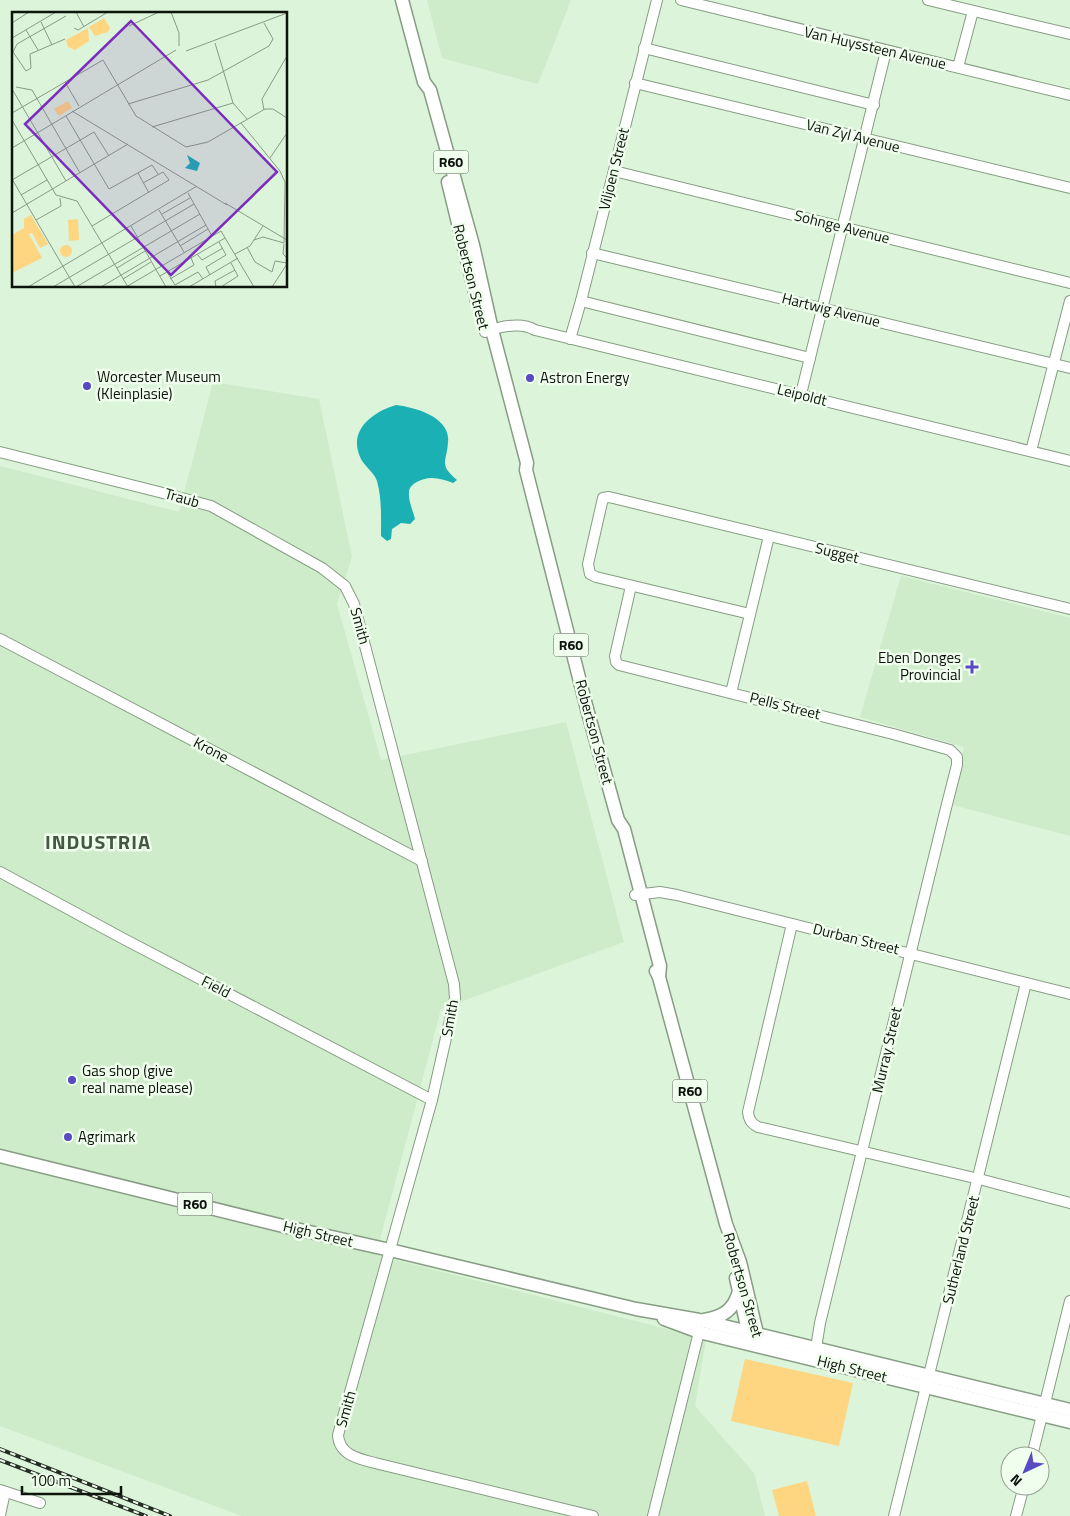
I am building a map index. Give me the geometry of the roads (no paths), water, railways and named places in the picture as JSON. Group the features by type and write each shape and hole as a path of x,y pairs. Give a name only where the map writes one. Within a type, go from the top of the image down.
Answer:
{"main road":[{"name":"Robertson Street","path":"402,0 424,82 430,90 473,244 489,334 527,463 526,470 587,709 618,820 624,829 638,894 660,966 659,976 726,1224 740,1262 755,1339"},
{"name":"High Street","path":"0,1156 287,1227 636,1309 1044,1410 1070,1422"},
{"name":"Robertson Street","path":"726,1224 730,1256 755,1339"},
{"path":"699,1326 724,1314 735,1302 739,1291"},
{"name":"High Street","path":"755,1339 816,1348 927,1382"},
{"name":"High Street","path":"1044,1410 1070,1410"}],"street":[{"name":"Viljoen Street","path":"570,339 657,0"},
{"name":"Van Huyssteen Avenue","path":"681,0 718,5 886,51 1070,94"},
{"path":"928,0 1070,34"},
{"path":"958,68 973,11"},
{"path":"644,48 874,105"},
{"path":"801,394 886,51"},
{"name":"Van Zyl Avenue","path":"635,83 1070,188"},
{"name":"Sohnge Avenue","path":"614,171 1070,283"},
{"name":"Hartwig Avenue","path":"592,253 1070,368"},
{"path":"581,301 810,358"},
{"path":"1031,452 1070,301"},
{"name":"Leipoldt","path":"489,334 534,330 1070,461"},
{"name":"Traub","path":"0,452 211,506 322,568 345,586"},
{"name":"Sugget","path":"631,586 596,577 590,574 588,570 604,497 1070,610"},
{"path":"731,693 769,536"},
{"name":"Smith","path":"345,586 354,604 454,984 455,998 432,1100 338,1435 340,1446 352,1456 375,1463 593,1516"},
{"path":"631,586 750,614"},
{"name":"Pells Street","path":"631,586 615,656 616,662 621,666 893,734 954,752"},
{"name":"Krone","path":"0,639 422,861"},
{"name":"Murray Street","path":"816,1348 820,1323 957,765 957,757 954,752"},
{"name":"Field","path":"0,872 432,1100"},
{"name":"Durban Street","path":"638,894 660,892 677,895 1070,994"},
{"path":"792,924 748,1112 750,1122 758,1127 979,1179 1070,1203"},
{"name":"Sutherland Street","path":"894,1516 1026,983"},
{"path":"1035,1446 1070,1301"},
{"path":"653,1516 699,1326"},
{"path":"0,1515 3,1491 40,1503"},
{"path":"1016,1516 1021,1496"}],"water":[{"path":"396,405 421,411 438,420 444,426 448,442 445,462 447,470 457,480 453,483 429,478 420,480 413,485 409,495 415,519 410,524 401,523 392,529 391,539 387,541 381,536 377,481 361,459 357,440 364,424 378,412"}],"railway":[{"path":"0,1449 170,1516"},
{"path":"0,1460 146,1516"}],"place":[{"name":"Astron Energy","path":"530,378"},
{"name":"Worcester Museum (Kleinplasie)","path":"87,386"},
{"name":"Eben Donges Provincial","path":"972,667"},
{"name":"Gas shop (give real name please)","path":"72,1080"},
{"name":"Agrimark","path":"68,1137"}],"district":[{"name":"INDUSTRIA","path":"98,842"}]}
